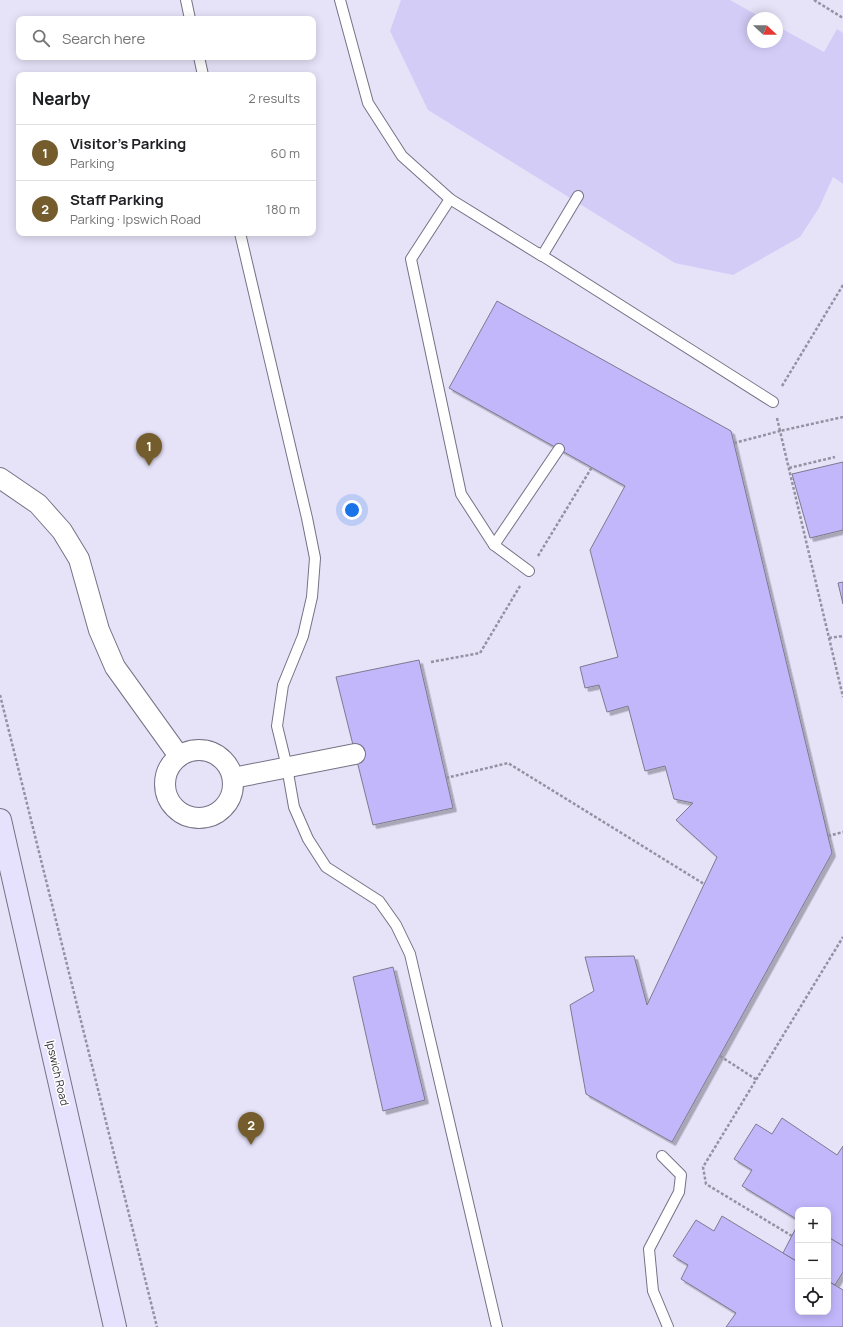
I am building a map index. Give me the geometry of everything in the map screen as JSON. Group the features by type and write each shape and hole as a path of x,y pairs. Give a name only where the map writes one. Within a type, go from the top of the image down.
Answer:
{"street":[{"path":"0,478 38,504 62,531 79,559 99,630 115,667 180,756"},
{"path":"202,749 214,752 224,759 230,769 233,778 233,790 228,803 211,816 200,818 188,816 180,812 171,803 166,792 166,778 169,767 180,756 190,750 202,749"},
{"path":"233,778 355,754"},
{"name":"Ipswich Road","path":"0,820 115,1327"}],"lane":[{"path":"186,0 189,16"},
{"path":"340,0 368,103 402,156 450,199 538,253 772,402"},
{"path":"200,60 202,72"},
{"path":"538,253 542,256 578,196"},
{"path":"450,199 411,259 461,494 494,545 529,571"},
{"path":"241,236 315,558 312,597 303,636 283,685 276,726 287,767 294,807 311,844 326,867 379,901 396,925 410,954 497,1327"},
{"path":"494,545 559,449"},
{"path":"662,1156 681,1175 679,1192 649,1249 653,1291 668,1327"}],"path":[{"path":"814,0 843,18"},
{"path":"843,285 772,402 843,697"},
{"path":"734,443 843,417"},
{"path":"789,468 835,457"},
{"path":"829,638 843,636"},
{"path":"0,695 157,1327"},
{"path":"446,778 508,763 704,884"},
{"path":"828,836 843,832"},
{"path":"792,1236 706,1184 703,1167 843,936"},
{"path":"720,1056 757,1080"}],"shaded area":[{"path":"401,0 730,0 751,12 747,12 747,48 783,48 783,29 824,52 837,29 843,33 843,184 833,177 819,208 800,237 733,275 675,263 428,110 390,31"}],"building":[{"path":"497,301 731,431 832,853 672,1142 586,1094 570,1005 594,991 585,957 634,956 647,1005 717,857 676,820 693,803 674,799 665,766 645,771 628,706 607,712 599,685 585,688 580,667 618,657 590,550 625,486 449,388"},
{"path":"843,462 843,530 810,538 792,474"},
{"path":"843,582 843,604 838,583"},
{"path":"419,660 453,808 373,825 336,677"},
{"path":"393,967 425,1100 383,1111 353,977"},
{"path":"782,1118 837,1155 843,1146 843,1246 831,1239 831,1207 795,1207 795,1218 742,1186 752,1170 734,1159 756,1124 772,1134"},
{"path":"722,1216 795,1260 795,1315 831,1315 831,1283 843,1290 843,1327 726,1327 736,1313 681,1279 688,1265 673,1256 696,1220 714,1231"},
{"path":"795,1230 795,1260 783,1253"},
{"path":"831,1239 843,1246 843,1272 835,1285 831,1283"}],"place":[{"name":"Visitor's Parking","path":"149,466"},
{"name":"Staff Parking","path":"251,1145"}]}
